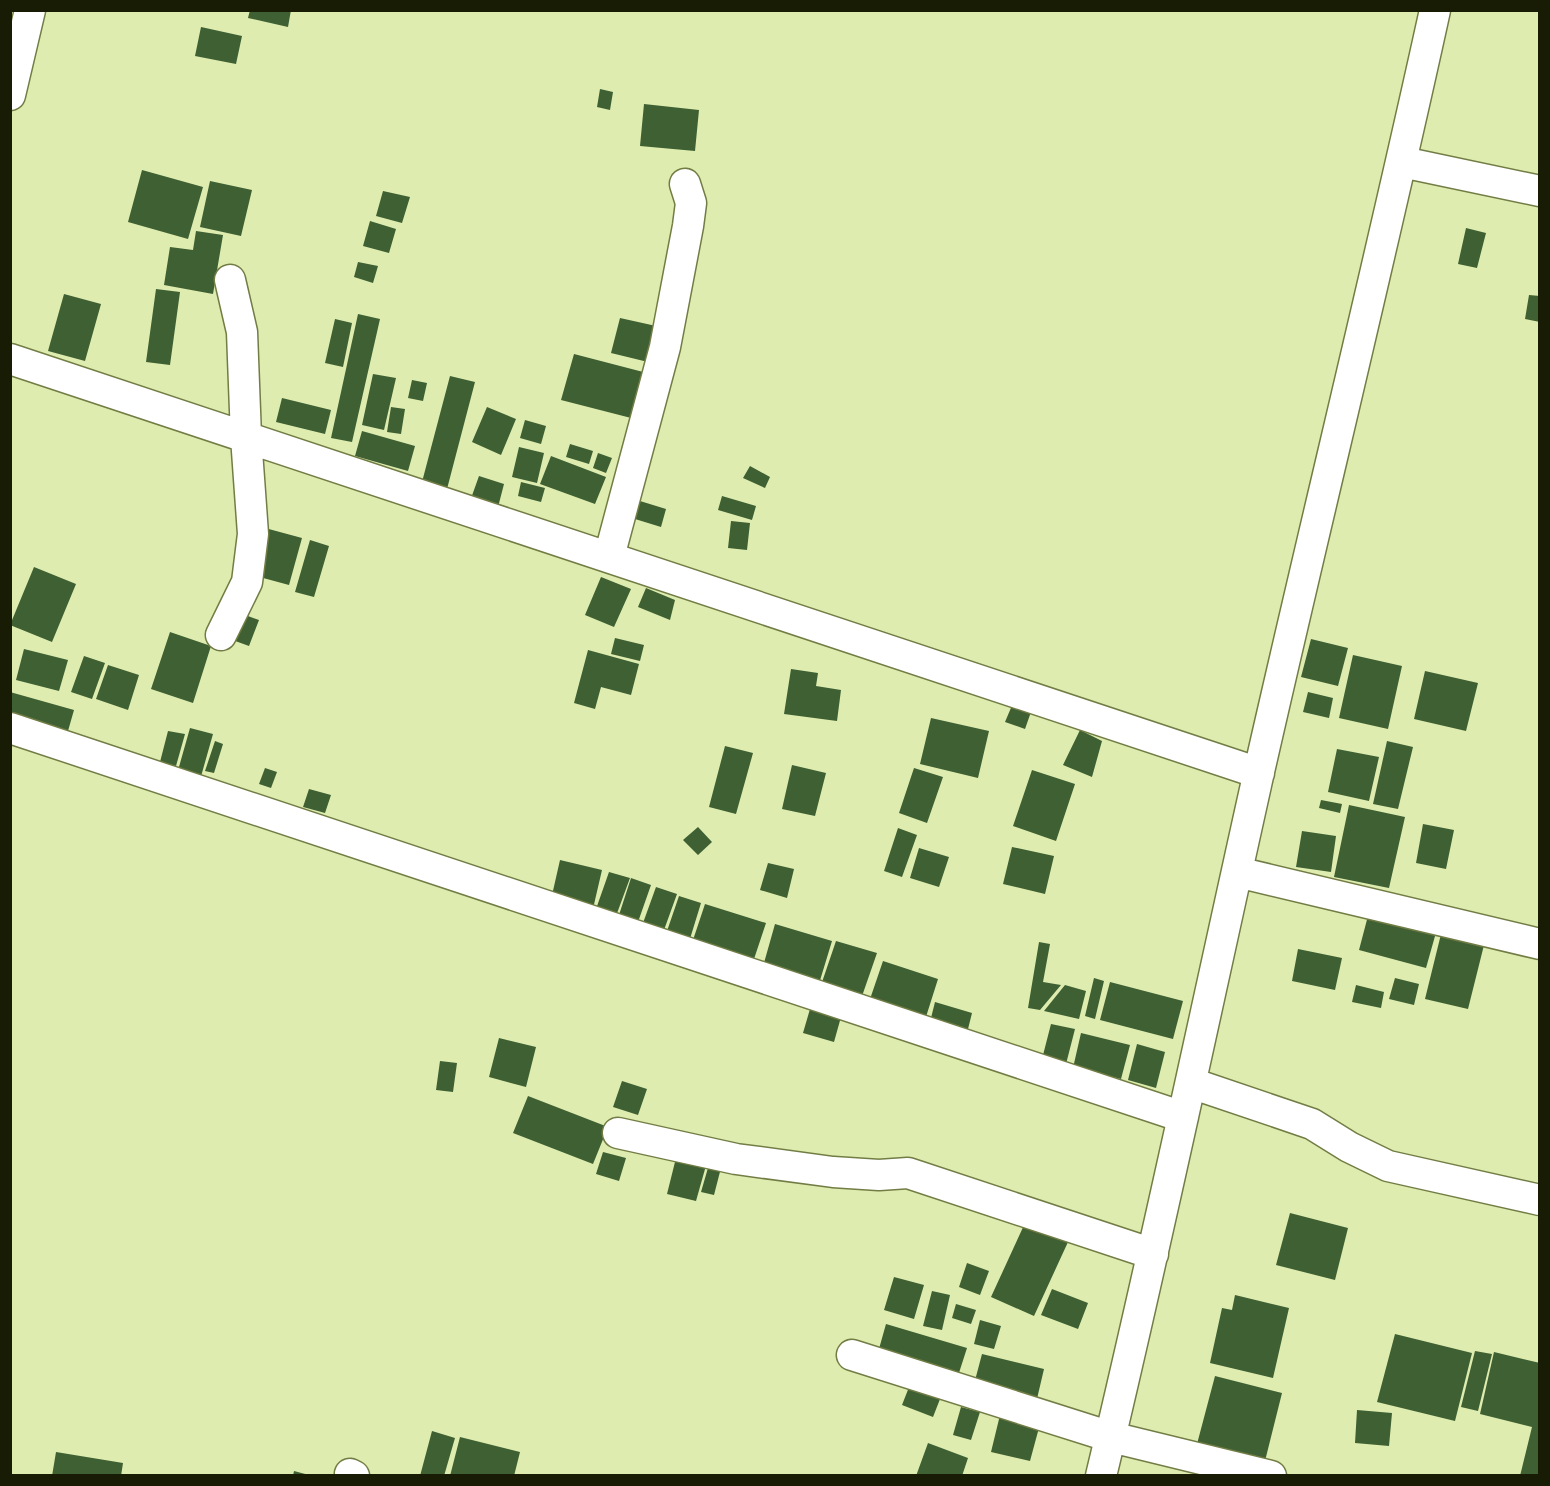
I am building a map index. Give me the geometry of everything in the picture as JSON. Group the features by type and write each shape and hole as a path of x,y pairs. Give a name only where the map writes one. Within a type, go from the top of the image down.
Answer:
{"street":[{"path":"10,95 30,10"},
{"path":"1101,1476 1153,1254 1259,773 1402,162 1435,10"},
{"path":"1402,162 1539,191"},
{"path":"609,557 665,347 691,203 685,184"},
{"path":"221,635 247,582 253,534 242,332 230,280"},
{"path":"10,359 1259,773"},
{"path":"10,728 1183,1117"},
{"path":"1237,872 1539,944"},
{"path":"1191,1083 1312,1124 1349,1147 1388,1166 1539,1200"},
{"path":"618,1133 736,1159 833,1172 879,1175 908,1173 1153,1254"},
{"path":"852,1355 1111,1437 1271,1476"}],"building":[{"path":"250,10 291,10 288,27 248,18"},
{"path":"201,27 242,36 236,64 195,56"},
{"path":"600,89 613,92 610,110 597,107"},
{"path":"644,104 699,110 695,151 640,146"},
{"path":"142,170 203,187 188,239 128,222"},
{"path":"210,181 252,190 241,236 200,227"},
{"path":"383,191 410,197 402,223 376,216"},
{"path":"370,221 396,229 389,253 363,246"},
{"path":"1466,228 1486,233 1477,268 1458,264"},
{"path":"196,231 223,235 213,294 164,285 170,247 193,250"},
{"path":"358,262 378,266 373,283 354,277"},
{"path":"156,289 180,292 170,365 146,362"},
{"path":"64,294 101,304 85,361 48,351"},
{"path":"1529,295 1540,296 1540,322 1525,319"},
{"path":"358,314 380,319 352,442 331,438"},
{"path":"620,318 656,326 648,362 611,353"},
{"path":"335,319 352,323 343,367 325,363"},
{"path":"574,354 647,373 635,419 561,400"},
{"path":"373,374 396,378 384,430 362,425"},
{"path":"450,376 475,382 447,489 422,482"},
{"path":"412,380 427,383 423,401 408,398"},
{"path":"282,398 331,410 325,434 276,422"},
{"path":"391,407 405,409 401,434 387,432"},
{"path":"487,407 516,419 501,455 472,442"},
{"path":"525,420 546,426 541,444 520,438"},
{"path":"362,431 415,446 408,471 355,456"},
{"path":"570,444 593,451 589,464 566,457"},
{"path":"519,447 544,453 537,483 512,477"},
{"path":"598,453 612,458 606,473 593,468"},
{"path":"551,456 606,477 595,504 540,484"},
{"path":"750,466 770,477 765,488 743,478"},
{"path":"479,476 504,484 497,511 469,504"},
{"path":"521,482 545,488 541,502 518,496"},
{"path":"722,496 756,506 752,520 718,510"},
{"path":"640,501 666,509 661,527 635,519"},
{"path":"731,521 750,523 747,550 728,548"},
{"path":"265,528 302,538 289,585 252,575"},
{"path":"310,540 329,546 314,597 295,592"},
{"path":"34,567 76,584 52,642 10,625"},
{"path":"601,577 631,589 614,627 585,615"},
{"path":"646,588 675,600 670,620 638,607"},
{"path":"237,612 259,620 249,646 227,638"},
{"path":"170,632 211,646 193,703 151,689"},
{"path":"615,638 644,645 640,661 611,654"},
{"path":"1311,639 1348,648 1338,686 1301,677"},
{"path":"24,649 68,660 59,691 16,680"},
{"path":"588,650 639,664 631,695 601,687 595,709 574,703"},
{"path":"1353,655 1402,666 1388,729 1339,718"},
{"path":"84,656 105,663 92,699 71,692"},
{"path":"108,665 139,675 128,710 96,699"},
{"path":"791,669 818,673 816,686 841,690 837,721 784,714"},
{"path":"1425,671 1478,683 1466,731 1414,719"},
{"path":"10,692 74,710 66,738 10,722"},
{"path":"1308,692 1333,698 1329,718 1303,712"},
{"path":"1013,703 1032,709 1025,729 1005,722"},
{"path":"931,718 989,731 978,778 920,764"},
{"path":"190,728 213,734 200,780 177,774"},
{"path":"1080,730 1102,741 1092,777 1063,765"},
{"path":"168,731 185,734 176,766 160,762"},
{"path":"215,741 223,744 214,773 205,771"},
{"path":"1387,741 1413,747 1398,809 1373,804"},
{"path":"725,746 753,753 736,814 709,807"},
{"path":"1337,749 1379,757 1369,801 1328,792"},
{"path":"792,765 826,773 815,816 782,809"},
{"path":"265,768 277,772 271,788 259,784"},
{"path":"914,768 943,777 927,823 899,813"},
{"path":"1032,770 1075,784 1056,841 1013,826"},
{"path":"309,789 331,795 325,813 303,807"},
{"path":"1321,800 1342,804 1340,813 1319,808"},
{"path":"1349,805 1405,817 1389,888 1334,877"},
{"path":"1423,824 1454,830 1446,869 1416,863"},
{"path":"698,827 712,842 698,855 683,840"},
{"path":"898,828 917,835 902,877 884,871"},
{"path":"1302,831 1336,836 1331,872 1296,867"},
{"path":"1012,847 1054,856 1045,894 1003,884"},
{"path":"919,848 949,857 939,887 910,878"},
{"path":"560,860 602,870 592,913 550,904"},
{"path":"768,863 794,869 787,898 760,890"},
{"path":"609,872 630,878 616,916 596,909"},
{"path":"631,878 651,885 638,922 619,915"},
{"path":"656,887 677,894 664,930 643,923"},
{"path":"679,896 701,903 689,942 666,934"},
{"path":"705,904 766,923 752,965 691,946"},
{"path":"1369,912 1437,929 1426,968 1359,950"},
{"path":"775,924 832,941 818,987 762,970"},
{"path":"1442,930 1485,941 1468,1009 1425,999"},
{"path":"836,941 877,953 861,999 820,988"},
{"path":"1039,942 1050,944 1043,982 1061,985 1040,1010 1028,1008"},
{"path":"1298,949 1342,958 1335,990 1292,981"},
{"path":"883,961 938,979 925,1020 869,1002"},
{"path":"1094,978 1104,981 1095,1019 1085,1016"},
{"path":"1395,978 1419,984 1414,1005 1389,999"},
{"path":"1110,982 1183,1001 1173,1039 1100,1020"},
{"path":"1065,985 1086,991 1079,1019 1044,1011"},
{"path":"1356,985 1384,992 1381,1008 1352,1002"},
{"path":"935,1002 972,1013 967,1033 930,1022"},
{"path":"810,1009 841,1017 834,1042 803,1033"},
{"path":"1051,1024 1075,1029 1066,1064 1042,1059"},
{"path":"1081,1033 1130,1045 1121,1079 1073,1068"},
{"path":"499,1038 536,1047 526,1087 489,1077"},
{"path":"1137,1044 1165,1052 1156,1088 1128,1080"},
{"path":"440,1061 457,1063 453,1092 436,1090"},
{"path":"622,1081 647,1089 638,1115 613,1107"},
{"path":"528,1096 608,1127 593,1164 513,1133"},
{"path":"603,1152 626,1158 619,1181 596,1174"},
{"path":"677,1154 707,1162 696,1201 667,1194"},
{"path":"710,1161 722,1164 714,1195 701,1192"},
{"path":"1290,1213 1348,1228 1335,1280 1276,1265"},
{"path":"1025,1223 1068,1242 1034,1316 991,1297"},
{"path":"967,1263 989,1271 980,1295 959,1287"},
{"path":"894,1277 924,1285 914,1319 884,1310"},
{"path":"1052,1289 1088,1303 1078,1329 1041,1315"},
{"path":"932,1291 950,1295 942,1330 923,1326"},
{"path":"1235,1295 1289,1308 1273,1378 1210,1363 1222,1308 1232,1310"},
{"path":"956,1304 976,1310 971,1324 952,1318"},
{"path":"980,1320 1001,1326 994,1349 974,1344"},
{"path":"886,1324 967,1348 957,1379 877,1356"},
{"path":"1395,1334 1472,1353 1455,1421 1377,1402"},
{"path":"1475,1351 1492,1354 1478,1411 1461,1407"},
{"path":"1494,1352 1540,1363 1540,1476 1520,1476 1532,1427 1480,1414"},
{"path":"982,1354 1044,1369 1036,1403 973,1388"},
{"path":"1215,1376 1282,1393 1265,1461 1197,1444"},
{"path":"911,1382 942,1394 933,1417 902,1405"},
{"path":"961,1407 980,1412 971,1440 953,1435"},
{"path":"1357,1410 1392,1413 1389,1446 1355,1443"},
{"path":"1000,1415 1040,1424 1030,1461 991,1452"},
{"path":"432,1431 455,1438 444,1476 420,1476"},
{"path":"460,1437 520,1452 514,1476 450,1476"},
{"path":"928,1443 968,1458 962,1476 916,1476"},
{"path":"56,1452 123,1463 121,1476 52,1476"},
{"path":"294,1471 309,1475 309,1476 293,1476"}]}
